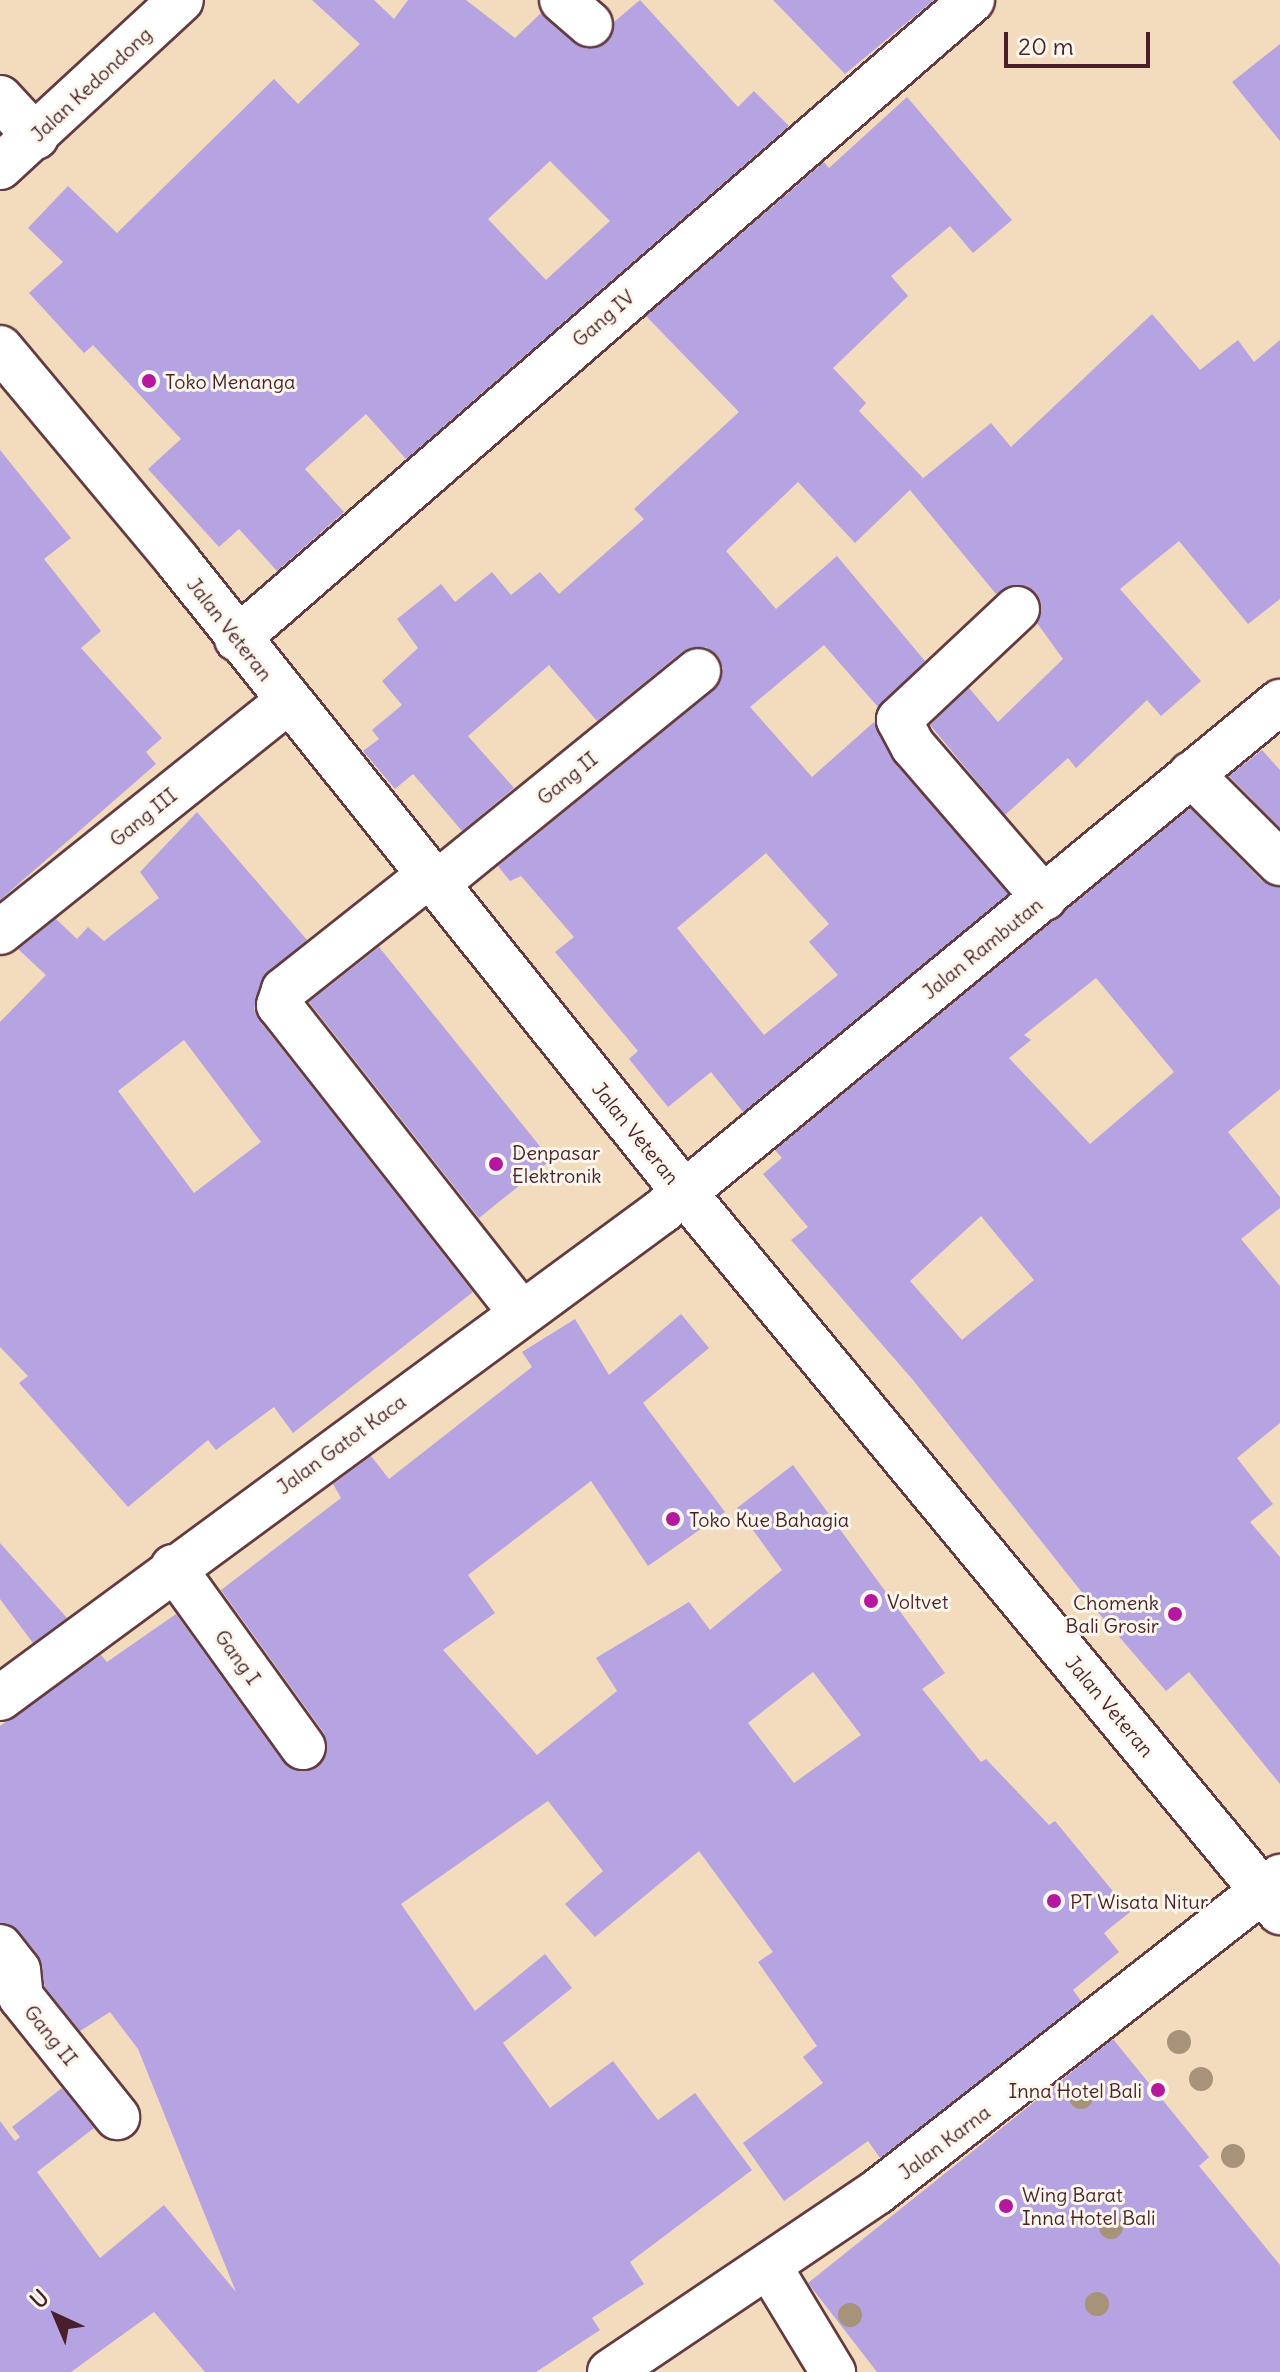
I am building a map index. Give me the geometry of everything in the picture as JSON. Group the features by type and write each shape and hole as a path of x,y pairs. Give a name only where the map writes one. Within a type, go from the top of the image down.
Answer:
{"street":[{"name":"Jalan Kedondong","path":"0,167 181,0"},
{"name":"Gang IV","path":"237,639 972,0"},
{"path":"0,98 36,137"},
{"name":"Jalan Veteran","path":"0,348 684,1192 1274,1893"},
{"path":"1017,609 899,720 913,746 1044,898"},
{"name":"Gang II","path":"521,1312 279,1005 284,990 431,880 698,671"},
{"name":"Gang III","path":"0,932 287,702"},
{"name":"Jalan Rambutan","path":"684,1192 1280,702"},
{"path":"1191,774 1280,863"},
{"name":"Jalan Gatot Kaca","path":"0,1698 173,1567 684,1192"},
{"name":"Gang I","path":"173,1567 303,1747"},
{"name":"Jalan Karna","path":"610,2372 770,2268 1274,1893"},
{"name":"Gang II","path":"0,1947 18,1970 21,1997 117,2117"},
{"path":"770,2268 833,2372"}],"building":[{"path":"312,0 374,0 394,19 408,0 466,0 515,38 541,13 586,49 608,41 614,22 640,0 738,107 754,91 789,126 406,459 366,414 305,469 344,512 277,571 239,529 219,547 148,469 181,439 93,345 84,353 29,293 63,262 28,228 68,186 117,233 274,79 298,104 360,44","holes":["550,161 610,221 546,280 488,219"]},
{"path":"773,0 934,0 845,74"},
{"path":"1280,44 1280,141 1232,82"},
{"path":"907,97 1012,220 973,253 950,226 891,276 908,296 833,368 866,403 859,411 923,478 916,484 991,423 1011,447 1152,314 1200,370 1238,340 1254,362 1280,340 1280,599 1248,624 1179,541 1120,589 1201,681 1161,716 1147,700 1076,768 1068,758 1005,815 930,725 969,688 998,722 1063,659 1037,623 1041,604 1036,592 1012,585 996,594 910,490 855,543 798,482 726,551 776,609 837,556 925,661 878,707 824,645 750,707 812,777 874,722 894,762 1008,894 743,1112 711,1072 668,1107 629,1059 638,1051 555,952 574,937 521,876 510,881 498,866 714,690 723,668 717,655 706,647 683,651 597,721 549,665 468,736 514,788 462,831 413,774 395,789 363,751 379,739 372,730 402,705 382,681 418,648 397,619 441,584 455,602 492,572 511,595 540,572 559,594 644,519 634,509 739,412 646,316 824,162 829,168","holes":["766,853 829,924 809,942 838,975 764,1035 677,928"]},
{"path":"0,450 71,538 44,559 101,631 81,648 162,738 146,752 156,764 0,900"},
{"path":"1262,750 1280,770 1280,828 1229,776"},
{"path":"1190,808 1262,881 1280,887 1280,1089 1228,1132 1280,1197 1280,1208 1241,1239 1280,1286 1280,1423 1237,1458 1273,1504 1250,1522 1280,1557 1280,1784 1189,1672 1166,1691 1096,1610 913,1380 791,1240 808,1227 763,1174 782,1158 775,1150","holes":["1096,978 1174,1072 1090,1144 1009,1058 1031,1040 1024,1035","981,1216 1034,1280 962,1340 910,1281"]},
{"path":"197,812 307,940 261,981 254,1009 259,1020 473,1292 293,1433 274,1407 216,1450 208,1440 128,1507 19,1383 28,1376 0,1347 0,1022 46,975 18,949 56,919 77,939 88,927 104,941 159,898 140,872","holes":["184,1040 261,1142 194,1193 118,1091"]},
{"path":"379,947 551,1160 479,1218 309,1002"},
{"path":"681,1314 709,1348 643,1403 725,1512 648,1566 591,1481 468,1575 495,1613 443,1650 537,1755 617,1691 596,1658 689,1602 710,1630 782,1570 737,1508 793,1465 945,1673 922,1689 981,1762 986,1759 1049,1825 1055,1821 1130,1912 1104,1933 1119,1952 1073,1990 1081,2001 880,2158 868,2141 784,2201 743,2143 823,2083 803,2057 817,2046 758,1962 773,1952 699,1851 595,1937 565,1904 603,1871 548,1801 401,1904 475,2011 545,1954 572,1988 503,2043 550,2108 613,2061 658,2120 695,2093 752,2170 630,2262 644,2284 592,2318 600,2330 536,2372 205,2372 154,2312 71,2372 0,2372 0,2121 15,2141 20,2137 12,2127 62,2088 94,2128 37,2172 100,2258 164,2205 236,2292 138,2049 110,2012 80,2031 45,1987 38,1955 19,1931 0,1923 0,1726 101,1655 107,1662 176,1614 283,1762 294,1770 317,1768 326,1756 324,1733 221,1590 341,1498 333,1484 371,1456 389,1479 532,1367 522,1352 575,1319 609,1375","holes":["813,1672 861,1735 794,1783 748,1723"]},
{"path":"0,1543 67,1618 33,1643 0,1599"},
{"name":"Inna Hotel Bali","path":"1113,2039 1209,2157 1199,2166 1280,2265 1280,2372 877,2372 808,2283"}],"place":[{"name":"Toko Menanga","path":"149,381"},
{"name":"Denpasar Elektronik","path":"496,1164"},
{"name":"Toko Kue Bahagia","path":"673,1519"},
{"name":"Voltvet","path":"871,1601"},
{"name":"Chomenk Bali Grosir","path":"1175,1614"},
{"name":"PT Wisata Nitur","path":"1054,1901"},
{"name":"Inna Hotel Bali","path":"1158,2090"},
{"name":"Wing Barat Inna Hotel Bali","path":"1006,2206"}]}
